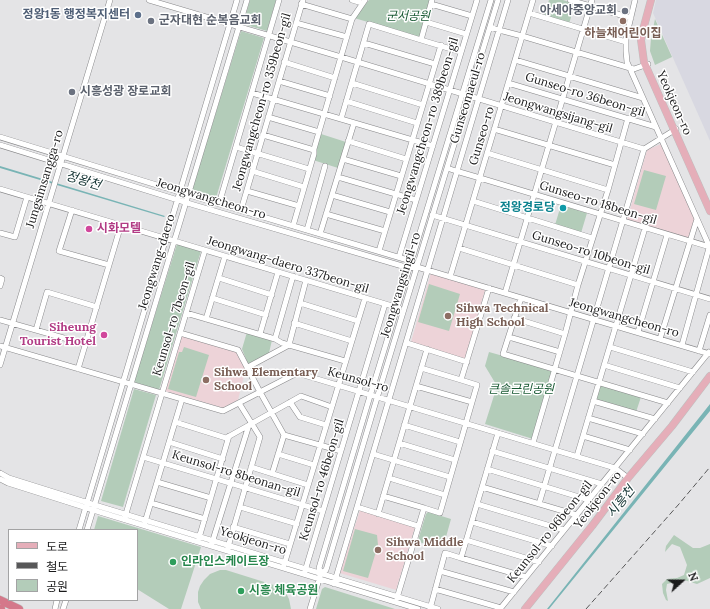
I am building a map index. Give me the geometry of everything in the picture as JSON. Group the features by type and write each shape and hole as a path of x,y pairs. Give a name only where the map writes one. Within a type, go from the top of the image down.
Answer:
{"highway":[{"path":"0,600 19,609"}],"main road":[{"name":"Yeokjeon-ro","path":"653,0 644,41 646,65 710,211"},
{"name":"Yeokjeon-ro","path":"675,130 710,205"},
{"name":"Yeokjeon-ro","path":"525,609 592,526 628,478 672,426 710,376"},
{"name":"Yeokjeon-ro","path":"689,404 710,383"}],"street":[{"name":"Jungsimsangga-ro","path":"0,365 3,347 12,324 110,0"},
{"name":"Jeongwangsijang-gil","path":"149,0 644,149"},
{"name":"Jeongwang-daero","path":"79,529 238,0"},
{"name":"Jeongwang-daero","path":"87,529 247,0"},
{"path":"218,204 279,0"},
{"path":"293,226 352,19 363,2 352,0"},
{"name":"Jeongwangcheon-ro 389beon-gil","path":"399,258 477,0"},
{"name":"Jeongwangsingil-ro","path":"310,609 321,573 319,568 491,0"},
{"name":"Jeongwangsingil-ro","path":"321,573 326,570 498,0"},
{"name":"Gunseomaeul-ro","path":"334,584 508,0"},
{"name":"Gunseo-ro","path":"450,277 533,0"},
{"path":"570,0 631,18"},
{"path":"505,293 592,0"},
{"path":"635,0 626,42 627,62 710,248 682,345"},
{"path":"302,2 352,19"},
{"name":"Jeongwangcheon-ro 359beon-gil","path":"241,210 302,2"},
{"path":"420,40 432,2 472,16"},
{"path":"529,13 626,42"},
{"path":"426,22 466,34"},
{"path":"296,23 347,37"},
{"path":"341,119 369,24 461,52"},
{"path":"490,27 634,69 646,65"},
{"path":"364,43 435,64"},
{"path":"379,251 440,46"},
{"path":"515,60 643,98"},
{"path":"284,62 335,78"},
{"path":"279,81 330,96"},
{"path":"352,83 423,105"},
{"name":"Gunseo-ro 36beon-gil","path":"508,83 656,127"},
{"path":"252,93 433,146"},
{"path":"346,101 417,123"},
{"path":"268,117 319,132"},
{"path":"533,443 566,334 570,312 608,190 628,118"},
{"path":"320,234 354,123"},
{"path":"494,129 615,165"},
{"path":"539,504 644,149 675,130"},
{"path":"263,135 314,150"},
{"name":"Jeongwangcheon-ro","path":"0,137 218,204 379,251 411,261 417,267"},
{"path":"348,141 406,159"},
{"name":"Jeongwangcheon-ro","path":"0,146 409,268 417,267 709,353"},
{"path":"236,147 309,169"},
{"path":"487,153 608,190"},
{"path":"343,159 401,176"},
{"path":"307,230 325,166"},
{"path":"447,168 480,178"},
{"path":"252,172 304,187"},
{"path":"338,177 416,200"},
{"name":"Gunseo-ro 18beon-gil","path":"480,178 710,248"},
{"name":"Jeongwang-daero 337beon-gil","path":"0,189 404,310"},
{"path":"246,191 299,206"},
{"path":"332,195 390,212"},
{"path":"0,233 15,237 27,197"},
{"path":"473,201 592,238"},
{"path":"72,210 59,251 109,265"},
{"path":"326,214 385,231"},
{"path":"432,216 466,225"},
{"path":"660,339 697,219"},
{"path":"78,369 121,225"},
{"name":"Gunseo-ro 10beon-gil","path":"466,225 710,299"},
{"path":"577,456 645,228"},
{"path":"638,332 667,235"},
{"path":"459,248 578,285"},
{"name":"Keunsol-ro 7beon-gil","path":"125,517 205,250"},
{"path":"206,318 225,256"},
{"path":"260,334 278,272"},
{"path":"275,339 293,276"},
{"path":"0,278 2,279 0,286"},
{"path":"218,278 272,294"},
{"path":"248,367 289,345 306,280"},
{"path":"461,380 489,288"},
{"path":"36,330 47,292 96,307"},
{"path":"212,298 266,315"},
{"path":"284,565 364,298"},
{"path":"521,298 504,354 668,403"},
{"path":"300,303 358,321"},
{"name":"Keunsol-ro 46beon-gil","path":"304,574 385,304"},
{"path":"186,313 346,361"},
{"path":"700,351 710,315"},
{"path":"514,318 566,334"},
{"path":"0,320 85,344"},
{"path":"294,324 352,341"},
{"path":"180,333 238,350 284,435 272,474"},
{"path":"509,336 560,352"},
{"path":"406,343 467,362"},
{"name":"Keunsol-ro","path":"3,347 223,411 297,372 615,468 628,478"},
{"path":"610,347 693,372"},
{"path":"378,514 427,349"},
{"name":"Keunsol-ro 96beon-gil","path":"501,609 709,353"},
{"path":"604,365 680,388"},
{"path":"383,496 440,512 477,385 421,368"},
{"path":"416,386 472,402"},
{"path":"175,422 226,438 301,396 332,407"},
{"path":"145,523 182,399"},
{"path":"593,401 655,419"},
{"path":"290,402 300,417 326,425"},
{"path":"227,548 260,437 250,424 239,403"},
{"path":"588,418 643,434"},
{"path":"212,543 250,424"},
{"path":"404,425 460,442"},
{"path":"461,558 498,433"},
{"path":"284,435 341,451"},
{"path":"198,539 229,436"},
{"path":"583,436 630,450"},
{"path":"169,442 223,459"},
{"path":"399,443 455,460"},
{"path":"492,451 602,484"},
{"path":"278,454 314,465"},
{"path":"373,454 450,477"},
{"name":"Keunsol-ro 8beonan-gil","path":"143,457 323,511"},
{"path":"251,467 308,485"},
{"path":"487,469 589,500"},
{"path":"0,473 86,505"},
{"path":"389,478 445,495"},
{"path":"0,479 86,505"},
{"path":"157,482 211,498"},
{"path":"482,486 577,515"},
{"path":"151,503 205,519"},
{"path":"477,504 564,530"},
{"name":"Yeokjeon-ro","path":"86,505 284,565 304,574 334,584 410,608 418,609"},
{"path":"240,507 297,524"},
{"path":"357,507 418,526"},
{"path":"396,603 424,508"},
{"path":"472,522 552,546"},
{"path":"234,527 290,544"},
{"path":"466,540 539,562"},
{"path":"430,608 445,553 526,577"},
{"name":"Yeokjeon-ro","path":"284,565 306,568 398,596 430,608 438,609"},
{"path":"440,571 514,592"},
{"path":"435,589 501,609"},
{"path":"410,608 412,601"}],"shaded area":[{"path":"656,0 710,0 710,141 653,13"},
{"path":"661,144 695,219 689,239 627,220 647,150"},
{"name":"Sihwa Technical High School","path":"431,273 485,290 465,359 411,342"},
{"name":"Sihwa Elementary School","path":"182,335 236,351 246,368 238,400 223,408 165,391"},
{"name":"Sihwa Middle School","path":"360,510 415,527 396,590 340,573"}],"green space":[{"path":"250,0 276,0 267,31 243,24"},
{"name":"군서공원","path":"369,0 430,0 420,37 354,18"},
{"path":"549,0 563,0 575,4 569,24 544,16"},
{"path":"655,19 672,57 655,65 650,51"},
{"path":"241,31 264,38 216,198 192,190"},
{"path":"321,134 346,142 338,168 313,160"},
{"path":"644,170 666,176 656,210 634,204"},
{"path":"561,205 587,213 581,233 555,225"},
{"path":"177,244 201,251 159,390 134,382"},
{"path":"429,284 460,294 449,331 418,322"},
{"path":"247,332 272,340 269,353 248,364 242,349"},
{"path":"184,347 209,355 196,397 168,389 179,352 182,352"},
{"name":"큰솔근린공원","path":"489,352 553,370 533,439 485,424 497,386 485,366"},
{"path":"601,385 641,397 636,412 596,400"},
{"path":"134,389 156,395 123,507 101,501"},
{"path":"428,512 451,519 446,537 433,546 419,542 418,540 426,514"},
{"path":"98,516 201,547 181,609 169,609 138,590 138,529 94,529"},
{"path":"355,529 377,535 378,545 368,578 343,571"},
{"path":"674,535 693,548 700,548 710,544 710,578 697,584 684,580 667,584 666,590 668,601 663,593 662,584 667,579 677,578 684,575 687,565 680,547 672,544 665,552 666,546"},
{"name":"시흥 체육공원","path":"220,570 226,570 277,586 286,593 291,609 201,609 198,602 198,592 200,586 210,574"},
{"path":"325,587 395,609 316,609 322,589"}],"water":[{"path":"0,166 165,216 164,217 0,168"},
{"path":"710,404 710,411 549,609 547,609"}],"railway":[{"path":"586,609 710,467"}],"place":[{"name":"아세아중앙교회","path":"625,11"},
{"name":"정왕1동 행정복지센터","path":"138,15"},
{"name":"군자대현 순복음교회","path":"151,21"},
{"name":"하늘채어린이집","path":"623,21"},
{"name":"시흥성광 장로교회","path":"72,92"},
{"name":"정왕경로당","path":"563,208"},
{"name":"시화모텔","path":"89,229"},
{"name":"Sihwa Technical High School","path":"448,316"},
{"name":"Siheung Tourist Hotel","path":"104,335"},
{"name":"Sihwa Elementary School","path":"206,380"},
{"name":"Sihwa Middle School","path":"378,550"},
{"name":"인라인스케이트장","path":"173,562"},
{"name":"시흥 체육공원","path":"241,591"}],"water label":[{"name":"정왕천","path":"83,181"},
{"name":"시흥천","path":"621,502"}]}
